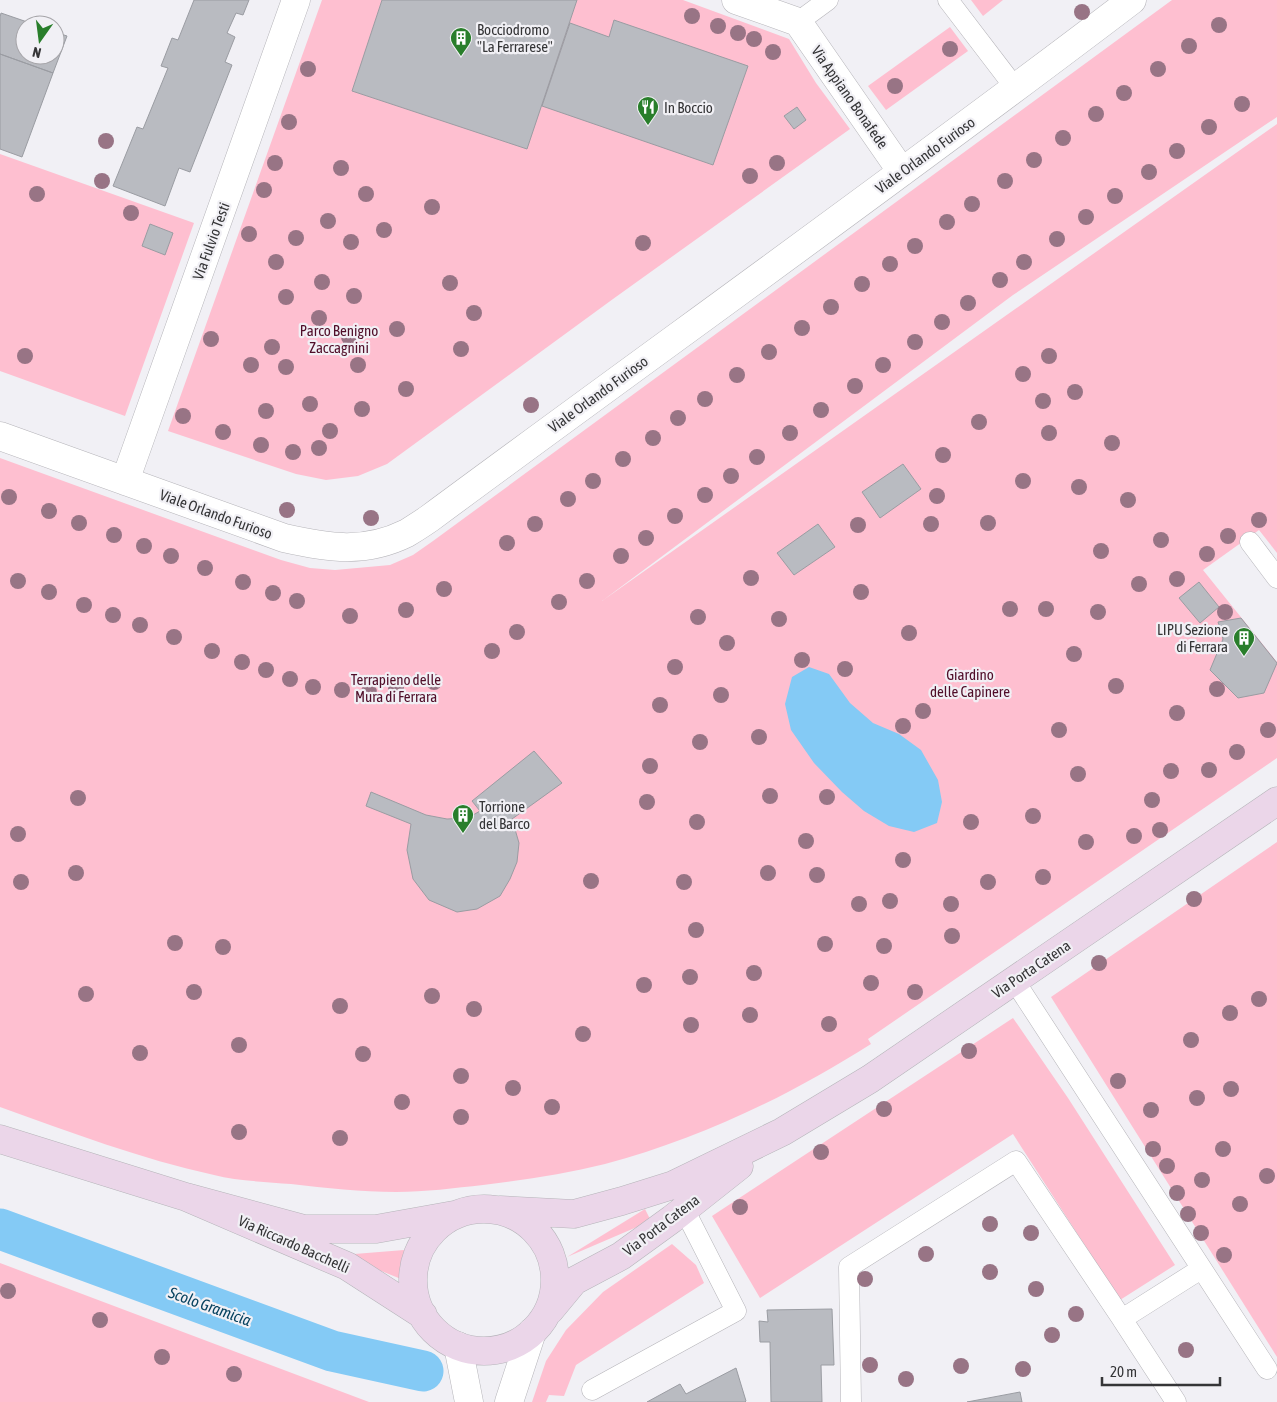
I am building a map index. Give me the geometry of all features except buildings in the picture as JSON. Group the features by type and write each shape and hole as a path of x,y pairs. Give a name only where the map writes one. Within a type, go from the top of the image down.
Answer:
{"main road":[{"name":"Via Porta Catena","path":"500,1210 574,1214 622,1201 673,1185 782,1132 870,1078 1277,801"},
{"name":"Via Porta Catena","path":"538,1325 574,1281 622,1256 782,1132"},
{"name":"Via Riccardo Bacchelli","path":"0,1139 186,1197 304,1229 376,1229 454,1215"},
{"name":"Via Riccardo Bacchelli","path":"186,1197 348,1266 423,1316"},
{"path":"469,1210 500,1210 518,1218 534,1229 545,1245 553,1262 555,1281 552,1301 538,1325 516,1343 497,1349 477,1350 458,1346 432,1328 423,1316 415,1297 413,1278 416,1259 425,1241 437,1226 454,1215 469,1210"}],"street":[{"name":"Via Fulvio Testi","path":"125,481 296,0"},
{"path":"736,0 798,22"},
{"name":"Viale Orlando Furioso","path":"0,436 284,538 320,546 339,547 366,547 390,540 407,533 430,518 1016,89 1132,0"},
{"name":"Via Appiano Bonafede","path":"798,22 902,172"},
{"path":"509,1402 538,1325"},
{"path":"458,1346 468,1402"}],"lane":[{"path":"798,22 828,0"},
{"path":"948,0 1016,89"},
{"path":"1250,542 1277,578"},
{"path":"1014,980 1267,1369"},
{"path":"851,1402 849,1267 1016,1161 1176,1402"},
{"path":"592,1390 736,1311 684,1209"},
{"path":"1122,1319 1201,1269"}],"green space":[{"name":"Parco Benigno Zaccagnini","path":"322,0 683,0 789,39 816,83 850,129 387,464 358,476 326,480 296,474 168,431"},
{"path":"971,0 1003,0 983,16"},
{"path":"1172,0 1277,0 1277,117 1013,295 602,601 1277,124 1277,553 1259,530 1203,570 1277,662 1277,758 868,1039 871,1044 840,1063 776,1098 709,1129 640,1154 605,1164 529,1179 440,1190 357,1191 252,1181 187,1169 106,1144 0,1107 0,458 281,560 310,568 335,570 390,565 413,555 433,541"},
{"path":"950,27 968,51 886,110 868,86"},
{"path":"0,154 194,223 125,416 0,371"},
{"path":"1277,842 1277,1357 1051,997"},
{"path":"1013,1018 1068,1098 1175,1265 1120,1300 1013,1134 760,1298 712,1216"},
{"path":"645,1209 651,1221 567,1257"},
{"path":"672,1244 696,1265 704,1283 576,1365 564,1396 549,1395 546,1402 532,1402 546,1361 566,1330 603,1292"},
{"path":"404,1250 401,1279 342,1255"},
{"path":"0,1263 369,1402 0,1402"}],"water":[{"path":"809,667 829,674 850,703 873,723 899,734 921,750 938,780 942,802 937,823 914,832 889,826 864,811 842,792 814,763 791,730 785,704 792,677"}],"waterway":[{"name":"Scolo Gramicia","path":"0,1229 332,1351 423,1371"}],"place":[{"name":"Bocciodromo \"La Ferrarese\"","path":"461,57"},
{"name":"In Boccio","path":"648,126"},
{"name":"LIPU Sezione di Ferrara","path":"1244,657"},
{"name":"Torrione del Barco","path":"463,834"}],"park label":[{"name":"Giardino delle Capinere","path":"970,682"},
{"name":"Terrapieno delle Mura di Ferrara","path":"396,688"}]}
